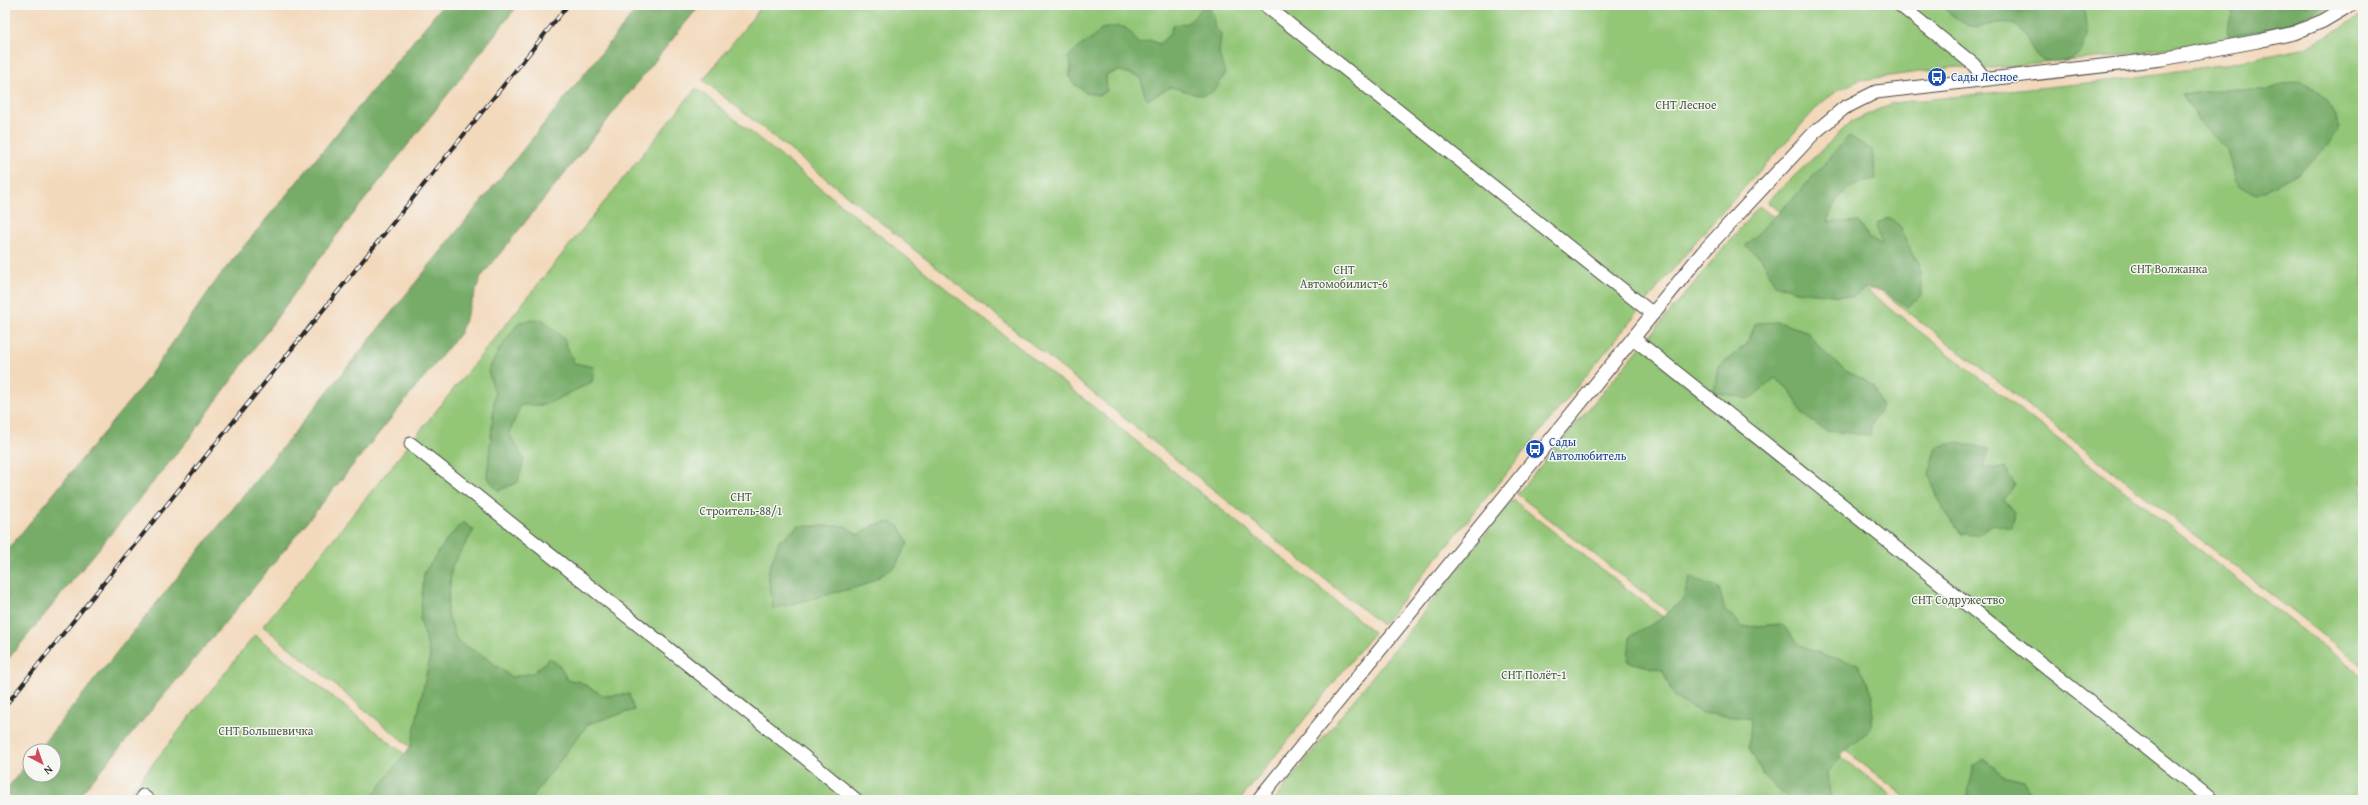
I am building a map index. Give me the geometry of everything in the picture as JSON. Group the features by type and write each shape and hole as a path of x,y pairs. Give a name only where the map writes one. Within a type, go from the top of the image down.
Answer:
{"street":[{"path":"1266,5 1653,314"},
{"path":"1900,5 1973,64 1985,78"},
{"path":"1258,800 1703,252 1814,133 1844,108 1876,92 1985,78 2162,59 2258,41 2294,33 2323,21 2350,5"},
{"path":"1633,338 2212,800"},
{"path":"411,444 803,756 856,800"}],"green space":[{"path":"443,5 518,5 333,240 191,436 5,663 5,553 145,382 221,274"},
{"path":"640,5 700,5 481,277 460,333 243,601 76,800 5,800 5,791 22,770 22,783 62,783 62,743 43,743"},
{"name":"СНТ Автомобилист-6","path":"763,5 2249,5 2278,30 2107,57 1982,69 1956,67 1860,80 1840,89 1821,103 1697,240 1382,625 703,80"},
{"path":"1939,5 2083,5 2087,24 2086,41 2077,55 2069,60 2055,63 2046,62 2037,56 2021,30 2016,26 2005,22 1975,27 1970,26 1958,20"},
{"path":"2230,5 2324,5 2303,18 2279,26 2229,36 2229,25 2233,9"},
{"path":"2256,5 2336,5 2283,28"},
{"path":"1204,6 1209,8 1214,16 1214,26 1221,34 1219,54 1225,73 1214,91 1202,95 1170,87 1148,100 1145,96 1140,77 1120,71 1106,75 1107,91 1099,95 1085,93 1072,82 1070,77 1071,64 1068,58 1076,49 1098,33 1101,29 1122,27 1129,31 1139,44 1150,40 1159,44 1170,34 1173,25 1180,25 1188,22"},
{"name":"СНТ Волжанка","path":"2363,14 2363,666 1767,202 1851,122 1893,103 2116,80 2226,64 2307,48"},
{"path":"2301,79 2327,100 2340,127 2327,146 2301,171 2257,195 2238,185 2226,148 2203,126 2182,95 2216,90 2266,90"},
{"name":"СНТ Строитель-88/1","path":"696,88 1374,632 1240,800 475,800 263,626"},
{"path":"1849,136 1872,150 1876,179 1858,183 1845,192 1835,205 1827,222 1859,222 1869,238 1881,244 1877,224 1889,217 1901,227 1904,238 1919,263 1922,294 1908,307 1884,291 1865,288 1853,297 1795,291 1775,284 1761,258 1745,246 1801,190"},
{"name":"СНТ Содружество","path":"1759,206 2363,677 2363,800 1909,800 1517,494"},
{"path":"542,319 564,339 574,363 594,367 592,382 545,405 521,405 509,433 524,460 518,482 498,491 487,477 495,393 488,371 499,350 519,322"},
{"path":"1778,322 1806,331 1826,354 1846,371 1874,386 1882,407 1872,423 1870,435 1826,431 1803,415 1790,390 1775,378 1750,399 1714,392 1718,367 1746,345 1756,323"},
{"path":"1958,442 1988,449 1983,468 2004,468 2015,484 2004,500 2015,513 2012,528 1992,524 1977,535 1961,534 1940,504 1929,474 1937,447"},
{"name":"СНТ Полёт-1","path":"1513,500 1897,800 1274,800"},
{"path":"463,522 474,530 452,566 447,612 457,641 485,657 511,677 533,673 550,658 561,667 567,680 578,681 605,696 629,694 634,710 588,724 530,800 369,800 411,746 430,656 420,619 424,573 448,538"},
{"path":"891,522 901,528 908,543 895,567 865,585 773,609 768,572 779,541 799,526 845,526 858,535 874,525"},
{"path":"1690,577 1719,588 1725,611 1743,627 1782,624 1800,645 1827,656 1858,664 1873,695 1871,729 1846,750 1827,774 1831,800 1791,800 1764,776 1749,748 1751,719 1702,713 1675,698 1662,670 1628,662 1630,636 1658,621 1683,599"},
{"name":"СНТ Большевичка","path":"255,635 462,800 124,800"},
{"path":"1984,759 2003,775 2024,780 2032,800 1964,800 1968,792 1974,766"}],"railway":[{"path":"5,706 568,5"}],"place":[{"name":"Сады Лесное","path":"1937,77"},
{"name":"Сады Автолюбитель","path":"1535,449"}],"park label":[{"name":"СНТ Лесное","path":"1686,105"}]}
